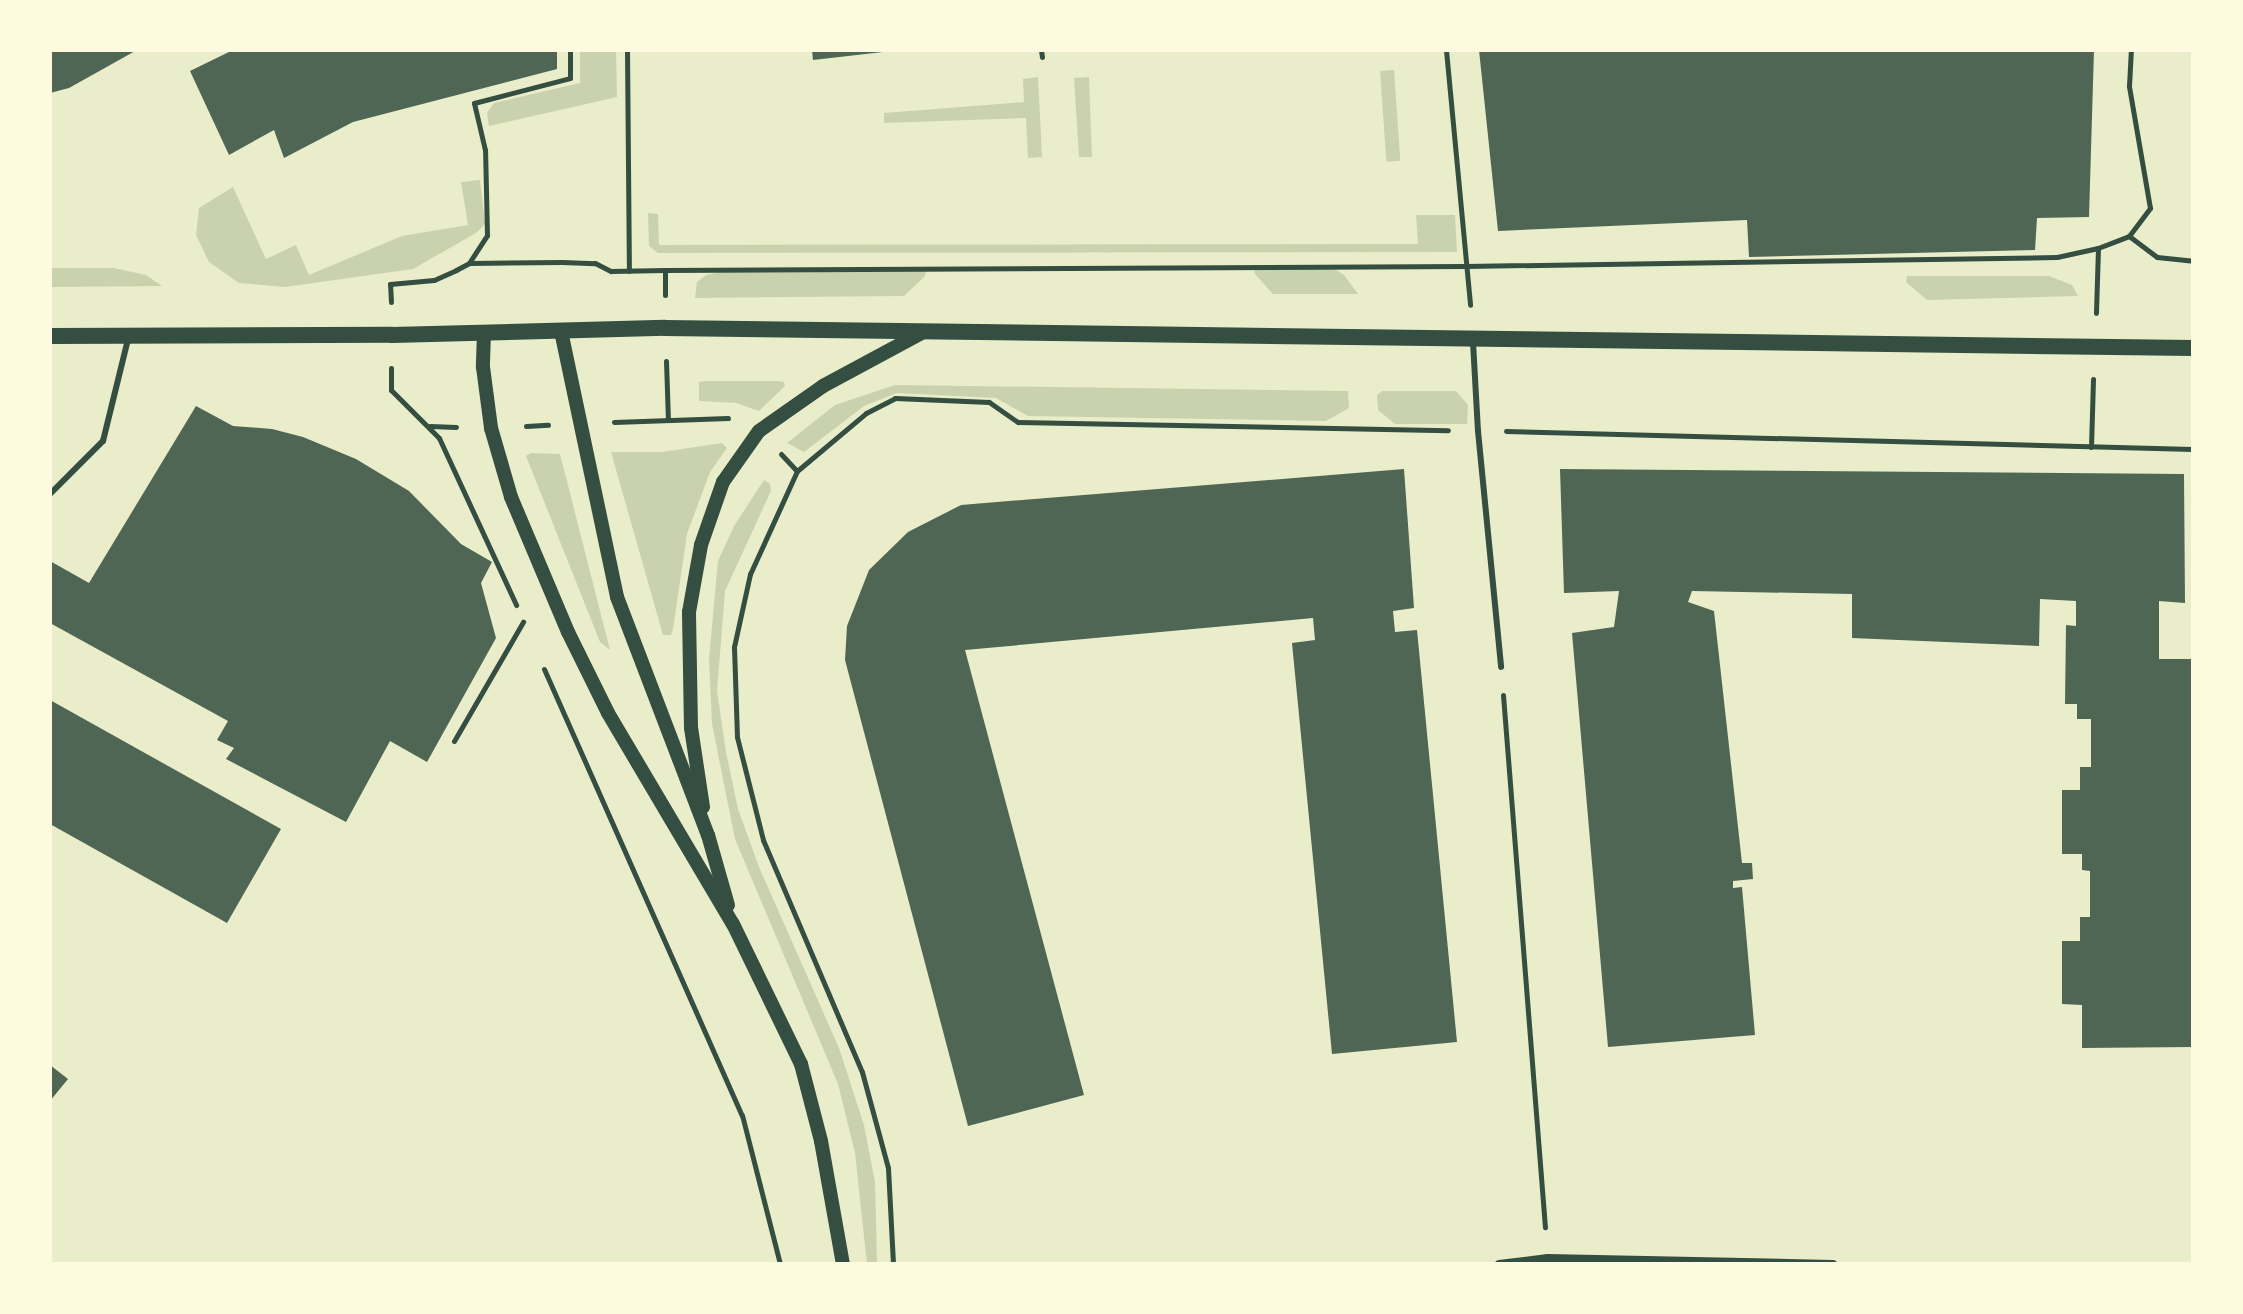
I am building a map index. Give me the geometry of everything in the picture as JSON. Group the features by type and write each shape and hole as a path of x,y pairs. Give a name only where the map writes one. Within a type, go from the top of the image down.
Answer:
{"main road":[{"path":"50,336 926,330 2095,344 2193,348"}],"street":[{"path":"708,835 691,728 689,612 701,545 723,482 759,431 823,386 926,330"},
{"path":"561,331 617,597 708,835 733,924"},
{"path":"484,333 483,367 491,428 511,497 562,619 608,713 733,924 801,1064 821,1141 843,1264"},
{"path":"1499,1264 1548,1258 1833,1264"}],"lane":[{"path":"50,494 103,441 129,335"},
{"path":"1473,338 1478,431 1501,667"}],"path":[{"path":"570,50 570,78"},
{"path":"469,263 584,263 611,271 629,271 627,50"},
{"path":"1446,50 1473,338"},
{"path":"665,270 1466,266 2057,257 2098,248 2129,236 2150,208 2147,178 2133,122 2129,86 2131,50"},
{"path":"2129,236 2157,257 2193,261"},
{"path":"2091,447 2098,248"},
{"path":"797,471 750,574 734,647 737,737 763,840 862,1072 888,1168 893,1264"},
{"path":"524,624 530,638"},
{"path":"543,666 742,1115 780,1264"},
{"path":"1501,667 1548,1258"}],"green space":[{"path":"580,50 616,50 617,97 489,126 487,113 494,103 580,83"},
{"path":"1394,70 1400,161 1386,162 1380,71"},
{"path":"1038,77 1042,157 1028,158 1026,118 884,123 884,113 1024,102 1023,79"},
{"path":"1089,77 1092,157 1079,157 1074,78"},
{"path":"480,180 485,224 476,233 413,269 285,287 239,283 209,262 196,235 199,208 233,187 266,259 296,245 309,275 402,236 468,225 461,182"},
{"path":"648,213 658,214 659,245 1418,244 1416,215 1455,215 1457,252 658,253 649,246"},
{"path":"50,268 114,268 146,275 162,286 50,287"},
{"path":"1254,268 1333,268 1344,275 1358,294 1273,294 1255,274"},
{"path":"926,271 925,276 904,296 695,298 697,282 706,275 720,272"},
{"path":"1907,276 2049,276 2072,285 2078,296 1927,300 1906,282"},
{"path":"777,381 784,382 785,386 759,411 736,403 699,401 699,382"},
{"path":"895,385 1348,391 1349,408 1326,421 1028,416 996,398 897,393 864,406 804,452 787,443 835,405"},
{"path":"1382,391 1456,391 1468,405 1467,424 1395,424 1378,410 1377,395"},
{"path":"722,443 727,448 710,472 687,534 673,629 671,635 663,635 611,452 662,452"},
{"path":"531,453 560,454 610,650 600,642 526,456"},
{"path":"764,480 770,484 771,491 725,591 717,691 738,809 759,867 839,1048 864,1125 875,1182 877,1264 867,1264 855,1153 838,1084 735,839 712,724 709,659 718,561 734,526"}],"building":[{"path":"50,50 137,50 69,88 50,93"},
{"path":"233,50 557,50 557,69 353,122 284,158 274,130 229,155 190,71"},
{"path":"812,50 883,50 883,52 813,60"},
{"path":"1479,50 2094,50 2089,217 2037,218 2035,250 1749,257 1747,220 1498,231"},
{"path":"196,406 233,426 272,429 303,437 356,459 409,491 461,544 492,562 481,583 496,638 427,762 390,741 346,822 226,759 234,748 217,740 228,721 50,623 50,561 89,583"},
{"path":"1404,469 1414,608 1393,611 1395,632 1417,630 1457,1042 1332,1054 1292,643 1315,640 1313,618 965,650 1084,1095 968,1126 845,660 847,626 869,570 908,532 961,505"},
{"path":"1560,469 2184,474 2185,603 2159,601 2159,659 2193,659 2193,1047 2082,1048 2082,1005 2062,1004 2062,941 2080,941 2080,917 2090,917 2090,871 2082,870 2082,854 2062,854 2062,790 2080,790 2080,767 2091,767 2091,719 2077,719 2077,704 2065,704 2066,625 2076,626 2076,601 2040,599 2039,646 1852,638 1852,594 1692,591 1688,602 1714,611 1742,863 1752,863 1753,879 1733,881 1733,888 1742,887 1755,1035 1608,1047 1572,633 1614,627 1619,591 1564,593"},
{"path":"50,700 281,829 227,923 50,824"},
{"path":"50,1065 68,1079 50,1101"}]}
